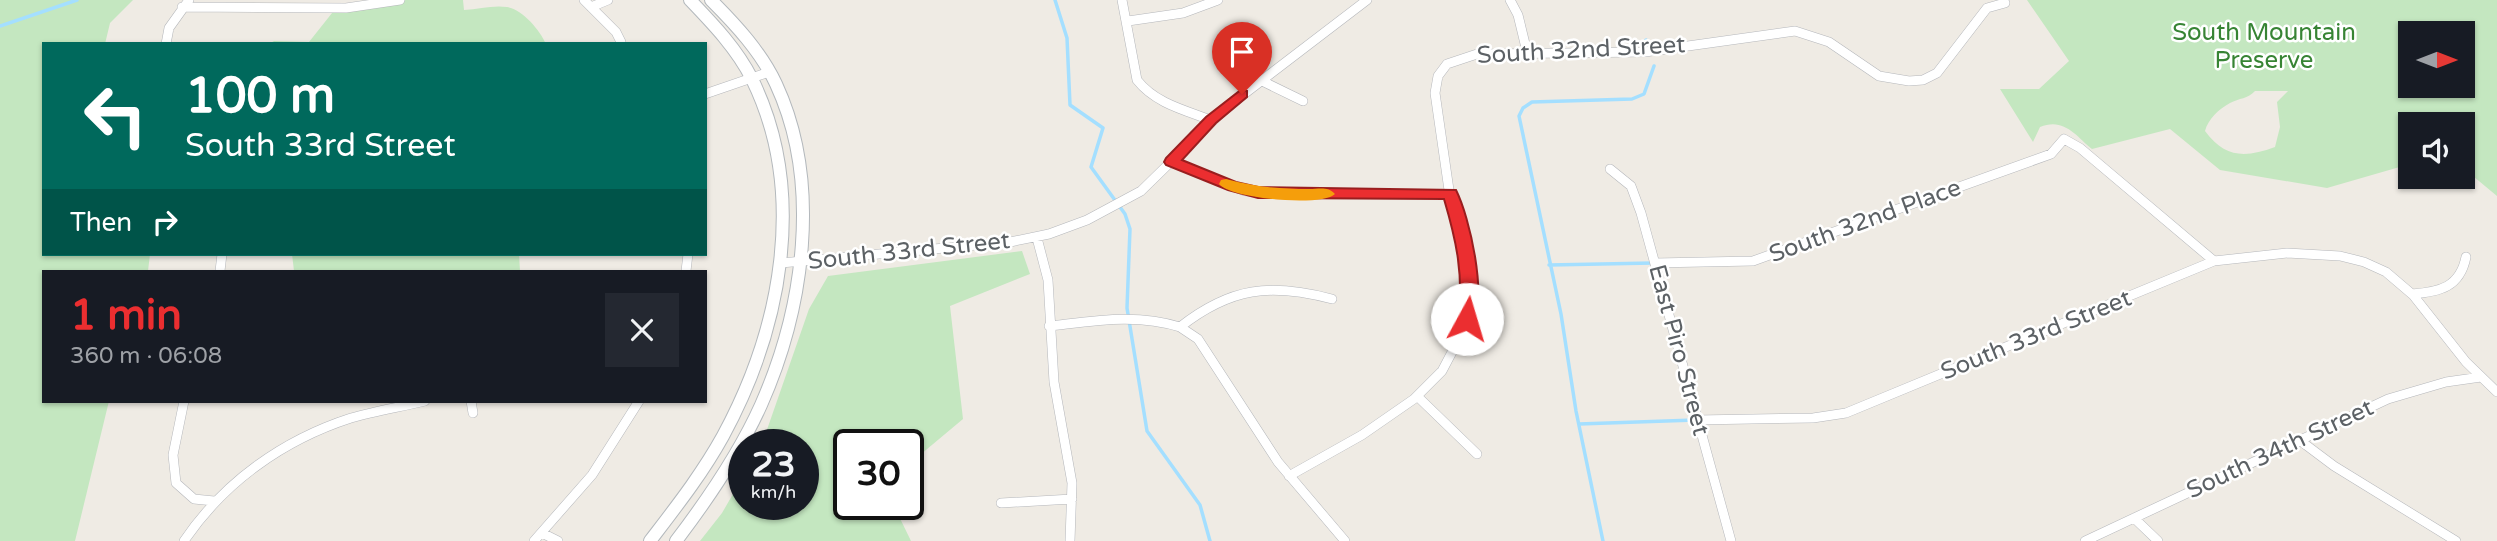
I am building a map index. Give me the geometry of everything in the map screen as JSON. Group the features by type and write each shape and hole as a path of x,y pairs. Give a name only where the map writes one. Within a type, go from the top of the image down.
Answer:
{"main road":[{"path":"650,541 695,480 729,424 757,353 781,263 784,202 779,157 770,121 752,79 712,22 690,0"},
{"path":"677,541 718,485 762,402 781,351 800,262 802,177 788,118 769,72 731,19 711,0"}],"street":[{"path":"166,42 169,28 189,0"},
{"path":"182,7 346,8 400,0"},
{"path":"584,0 616,32 621,42"},
{"path":"591,7 608,0"},
{"path":"1122,0 1128,21 1133,71 1138,83 1152,96 1211,120"},
{"path":"1128,21 1184,13 1218,0"},
{"name":"South 33rd Street","path":"781,263 1037,237 1097,214 1139,193 1211,120 1367,0"},
{"path":"1510,0 1518,15 1527,52"},
{"name":"South 32nd Street","path":"1450,194 1435,79 1446,62 1460,56 1527,52 1658,51 1795,31 1829,42 1879,76 1909,81 1923,80 1937,73 1987,8 2005,3"},
{"path":"707,93 769,72"},
{"path":"1260,80 1303,101"},
{"name":"South 32nd Place","path":"1655,263 1753,261 2051,154 2064,139 2080,148 2214,261"},
{"path":"1171,162 1233,187 1258,192 1450,194 1463,237 1470,284 1467,319 1458,346 1444,370 1417,396 1289,476"},
{"name":"East Piro Street","path":"1610,169 1631,186 1655,263 1731,541"},
{"path":"1037,237 1048,280 1054,382 1070,465 1070,541"},
{"name":"South 33rd Street","path":"1698,420 1813,418 1846,413 2214,261 2238,257 2328,254 2373,265 2403,284 2468,365 2497,392"},
{"path":"2412,294 2432,293 2456,283 2465,272 2466,257"},
{"path":"1180,327 1223,298 1246,293 1307,291 1332,299"},
{"path":"1049,326 1139,318 1164,321 1180,327 1198,339 1289,476 1345,541"},
{"name":"South 34th Street","path":"2085,541 2388,399 2446,382 2481,377"},
{"path":"1417,396 1477,454"},
{"path":"184,403 173,455 176,483 194,499 214,502"},
{"path":"184,541 196,521 214,502 257,464 342,421 417,403"},
{"path":"471,403 473,413"},
{"path":"558,541 538,537 594,472 621,434 638,403"},
{"path":"2298,439 2334,466 2456,541"},
{"path":"1001,503 1072,499"},
{"path":"2134,518 2158,541"}],"green space":[{"path":"0,0 133,0 110,23 105,42 42,42 42,256 150,256 148,270 42,270 42,403 109,403 75,541 0,541"},
{"path":"400,0 463,0 464,10 507,7 530,21 545,42 309,42 336,8"},
{"name":"South Mountain Preserve","path":"2027,0 2497,0 2497,196 2475,178 2475,112 2398,112 2398,167 2327,188 2220,170 2170,129 2092,149 2069,129 2056,124 2040,127 2033,142 2000,89 2039,89 2069,61","holes":["2255,91 2288,91 2277,102 2280,127 2275,147 2254,153 2236,153 2220,146 2205,131 2211,118 2233,101"]},
{"path":"1022,251 1030,274 950,306 963,419 924,452 924,429 833,429 833,520 901,520 911,541 700,541 728,503 728,520 819,520 819,429 767,429 809,309 828,276"},
{"path":"292,256 519,256 520,270 294,270"}],"waterway":[{"path":"0,26 77,0"},
{"path":"1055,0 1067,38 1070,105 1103,128 1091,167 1125,214 1130,229 1127,308 1147,431 1200,505 1210,541"},
{"path":"1646,40 1648,45"},
{"path":"1551,265 1519,116 1523,108 1532,102 1632,99 1644,94 1654,66"},
{"path":"1551,265 1653,263"},
{"path":"1551,265 1576,411 1603,541"},
{"path":"1579,424 1695,420"}],"slow traffic":[{"path":"1226,184 1245,191 1327,194"}],"route":[{"path":"1242,94 1211,120 1171,162 1245,191 1276,194 1450,194 1463,237 1470,284 1467,319"}]}
